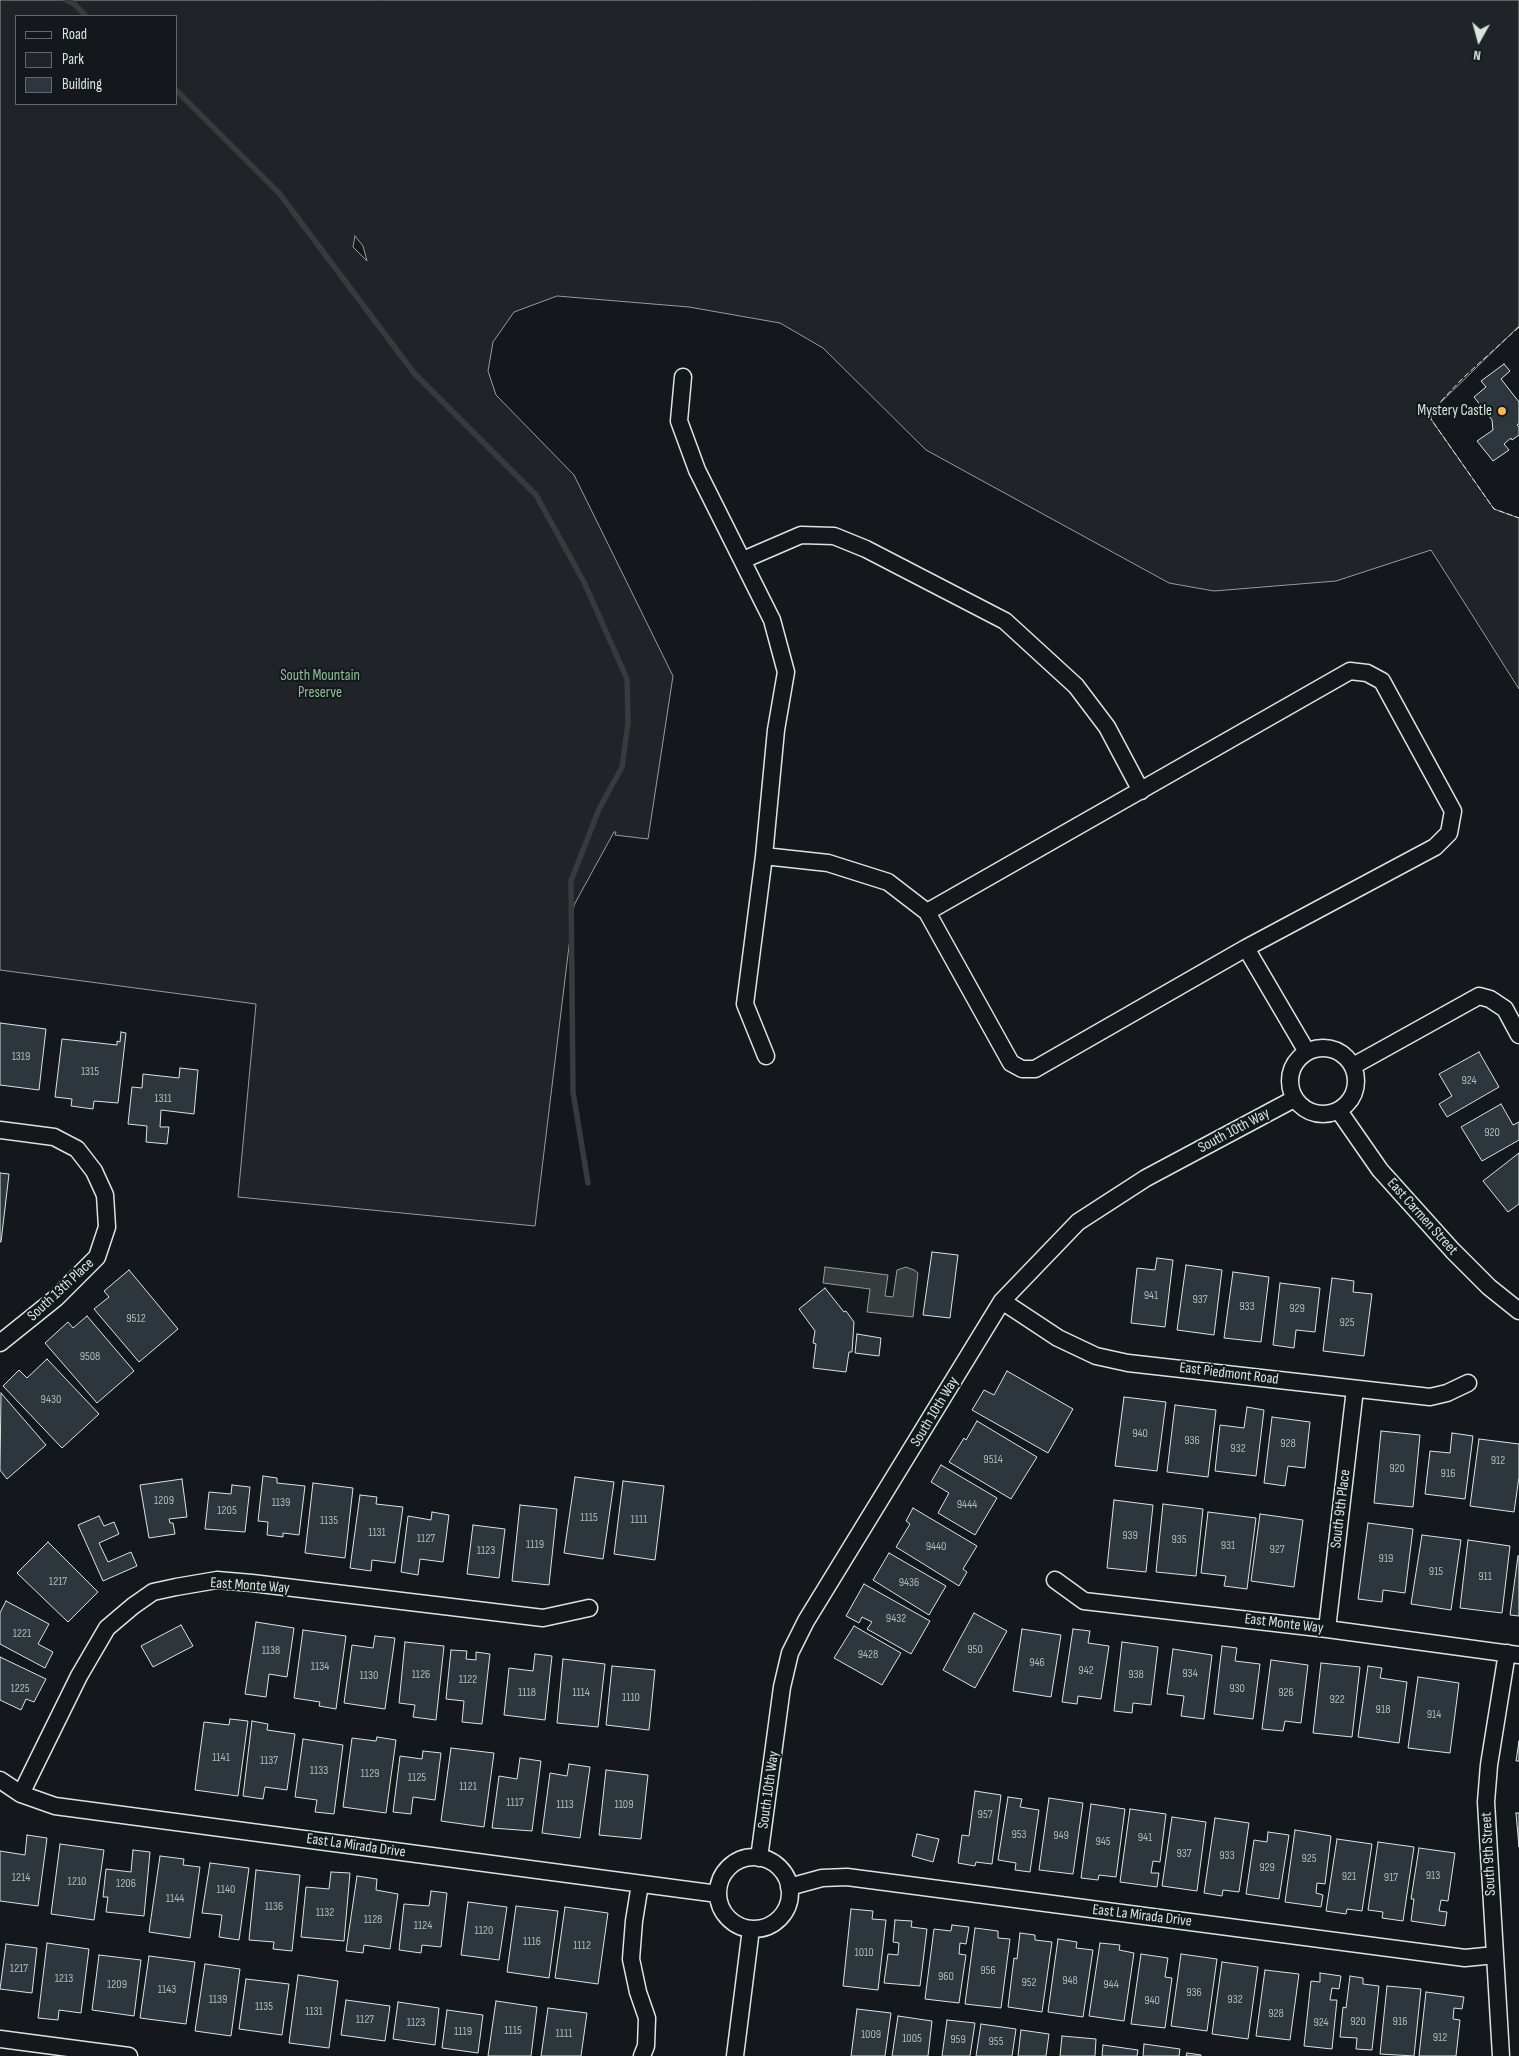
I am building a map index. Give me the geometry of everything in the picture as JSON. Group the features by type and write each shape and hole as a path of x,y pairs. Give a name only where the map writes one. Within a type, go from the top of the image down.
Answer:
{"street":[{"path":"683,377 679,421 697,470 772,620 786,672 776,730 764,856 745,1004 766,1056"},
{"path":"742,560 801,535 834,536 866,549 1005,621 1076,686 1106,727 1141,791"},
{"path":"764,856 828,863 888,882 927,912 1011,1063 1022,1069 1035,1069 1246,948 1434,847 1449,833 1453,811 1382,681 1367,673 1350,671 927,912"},
{"path":"1246,948 1306,1052"},
{"path":"1353,1066 1479,996 1490,999 1505,1009 1519,1035"},
{"path":"1327,1048 1337,1051 1346,1057 1353,1066 1356,1076 1353,1096 1339,1111 1330,1114 1310,1112 1294,1098 1290,1078 1298,1059 1306,1052 1327,1048"},
{"name":"South 10th Way","path":"760,1858 782,1687 790,1653 806,1621 1002,1301 1078,1222 1146,1178 1294,1098"},
{"name":"East Carmen Street","path":"1339,1111 1380,1170 1452,1251 1489,1287 1519,1311"},
{"name":"South 13th Place","path":"0,1130 54,1137 77,1149 94,1171 105,1195 107,1227 97,1258 56,1298 0,1343"},
{"name":"East Piedmont Road","path":"1002,1301 1058,1338 1096,1356 1128,1363 1430,1397 1447,1393 1468,1383"},
{"name":"South 9th Place","path":"1327,1630 1355,1389"},
{"name":"East Monte Way","path":"21,1794 79,1676 107,1628 153,1592 176,1586 217,1580 543,1618 589,1608"},
{"name":"East Monte Way","path":"1055,1580 1084,1601 1513,1654"},
{"name":"South 9th Street","path":"1501,2056 1486,1802 1489,1765 1513,1654"},
{"name":"East La Mirada Drive","path":"0,1780 21,1794 55,1806 718,1894"},
{"path":"760,1858 776,1865 782,1871 789,1888 790,1898 780,1917 767,1926 751,1929 736,1924 724,1914 718,1894 724,1874 730,1866 739,1861 760,1858"},
{"name":"East La Mirada Drive","path":"789,1888 822,1878 847,1878 1465,1958 1495,1955"},
{"path":"640,1884 634,1921 631,1959 638,1992 647,2018 646,2046 642,2056"},
{"path":"735,2056 751,1929"},
{"path":"0,2039 129,2056"}],"green space":[{"name":"South Mountain Preserve","path":"0,0 1519,0 1519,326 1432,411 1431,419 1494,509 1519,518 1519,689 1431,550 1336,581 1214,591 1169,583 926,450 823,348 780,323 689,307 557,296 514,312 493,342 488,371 496,395 574,475 673,676 648,839 615,835 616,832 614,832 574,905 535,1226 238,1197 256,1004 0,970","holes":["355,236 363,246 367,261 353,247"]}],"shaded area":[{"path":"825,1267 888,1275 885,1296 893,1297 897,1270 906,1267 914,1270 918,1273 913,1317 867,1312 870,1289 823,1283"}],"building":[{"name":"Mystery Castle","path":"1504,364 1510,371 1501,379 1519,402 1519,424 1517,425 1519,427 1519,435 1512,440 1511,438 1504,444 1509,450 1493,461 1477,441 1493,430 1492,420 1474,397 1486,387 1481,381"},
{"path":"0,1023 46,1029 39,1090 0,1085"},
{"path":"121,1032 126,1033 118,1103 94,1101 93,1109 71,1106 72,1099 55,1097 62,1039 117,1045 117,1041 120,1042"},
{"path":"1479,1052 1499,1087 1447,1117 1439,1104 1452,1096 1439,1074"},
{"path":"180,1068 198,1070 194,1114 161,1110 160,1127 169,1127 167,1144 146,1142 147,1126 128,1124 132,1087 142,1088 143,1074 179,1078"},
{"path":"1501,1104 1513,1125 1519,1122 1519,1140 1482,1161 1461,1127"},
{"path":"1519,1153 1519,1204 1508,1212 1483,1181"},
{"path":"0,1173 9,1174 1,1242 0,1242"},
{"path":"932,1252 958,1255 950,1318 923,1315"},
{"path":"1157,1258 1173,1260 1165,1327 1131,1323 1137,1268 1155,1270"},
{"path":"1186,1265 1222,1270 1214,1335 1177,1330"},
{"path":"129,1270 178,1329 139,1362 94,1309 109,1297 104,1291"},
{"path":"1233,1272 1269,1277 1261,1342 1224,1338"},
{"path":"1332,1278 1354,1281 1353,1292 1372,1294 1364,1356 1323,1351"},
{"path":"1280,1283 1320,1288 1315,1332 1296,1330 1294,1348 1273,1345"},
{"path":"825,1288 854,1322 852,1352 849,1352 846,1372 813,1368 816,1344 813,1343 815,1331 799,1309"},
{"path":"87,1316 134,1371 97,1403 45,1343 68,1322 73,1328"},
{"path":"857,1334 881,1338 879,1356 855,1353"},
{"path":"47,1359 99,1414 62,1448 3,1386 19,1370 27,1378"},
{"path":"1007,1371 1073,1409 1048,1453 972,1410 984,1390 994,1395"},
{"path":"1,1393 46,1445 7,1479 0,1470"},
{"path":"1124,1397 1166,1402 1157,1471 1115,1466"},
{"path":"1175,1405 1216,1410 1208,1477 1167,1472"},
{"path":"1247,1407 1264,1410 1256,1476 1215,1471 1220,1425 1244,1428"},
{"path":"1272,1417 1310,1422 1305,1468 1288,1466 1285,1486 1264,1483"},
{"path":"977,1421 1037,1457 1011,1499 949,1462 964,1438 966,1440"},
{"path":"1381,1431 1420,1435 1413,1507 1374,1503"},
{"path":"1452,1433 1473,1436 1465,1499 1425,1494 1430,1451 1450,1453"},
{"path":"1479,1439 1519,1444 1519,1477 1514,1512 1470,1506"},
{"path":"941,1465 997,1498 975,1535 938,1513 949,1493 931,1482"},
{"path":"263,1476 277,1478 277,1483 305,1486 299,1535 283,1533 283,1537 267,1535 268,1522 258,1521"},
{"path":"575,1477 614,1482 603,1559 564,1553"},
{"path":"182,1479 187,1517 169,1519 170,1523 173,1523 175,1534 149,1538 140,1485"},
{"path":"623,1481 664,1486 655,1560 614,1554"},
{"path":"313,1483 353,1488 345,1558 305,1553"},
{"path":"232,1485 250,1487 245,1532 205,1529 209,1492 231,1494"},
{"path":"360,1495 377,1497 376,1504 403,1507 395,1563 372,1560 371,1571 350,1568"},
{"path":"1114,1500 1153,1505 1146,1572 1107,1568"},
{"path":"1163,1504 1203,1509 1196,1576 1156,1572"},
{"path":"520,1505 557,1509 549,1585 512,1581"},
{"path":"913,1508 977,1546 963,1569 967,1572 959,1586 896,1547 910,1524 906,1521"},
{"path":"432,1512 449,1515 443,1562 420,1559 418,1575 401,1572 408,1516 431,1520"},
{"path":"1208,1512 1256,1518 1247,1589 1224,1586 1226,1576 1201,1573"},
{"path":"1260,1514 1303,1520 1294,1587 1251,1581"},
{"path":"99,1516 104,1526 114,1522 119,1534 99,1543 108,1562 131,1552 137,1566 103,1581 78,1525"},
{"path":"1368,1523 1413,1529 1405,1593 1383,1590 1382,1602 1358,1599"},
{"path":"473,1525 505,1529 499,1578 467,1574"},
{"path":"1422,1535 1461,1540 1451,1610 1411,1604"},
{"path":"1468,1540 1510,1546 1502,1613 1460,1608"},
{"path":"48,1542 98,1592 68,1622 17,1573"},
{"path":"889,1553 946,1586 929,1615 873,1580"},
{"path":"1519,1556 1519,1616 1510,1615"},
{"path":"864,1584 930,1621 911,1654 867,1629 872,1622 862,1617 859,1623 846,1616"},
{"path":"6,1601 49,1624 38,1644 53,1652 45,1668 0,1644 0,1613"},
{"path":"974,1613 1007,1631 975,1688 943,1670"},
{"path":"256,1622 294,1628 287,1677 269,1674 266,1697 245,1694"},
{"path":"181,1625 193,1646 153,1667 141,1646"},
{"path":"854,1626 901,1653 882,1685 834,1658"},
{"path":"1022,1629 1061,1635 1051,1697 1013,1691"},
{"path":"1073,1629 1090,1631 1088,1643 1109,1646 1101,1699 1078,1696 1077,1704 1062,1702"},
{"path":"303,1630 346,1636 336,1709 319,1706 320,1702 294,1698"},
{"path":"375,1636 395,1638 385,1709 344,1703 352,1645 373,1648"},
{"path":"405,1642 444,1646 436,1720 413,1717 415,1705 399,1703"},
{"path":"1122,1642 1158,1647 1151,1705 1133,1703 1132,1713 1114,1711"},
{"path":"1222,1646 1237,1648 1235,1661 1260,1664 1253,1719 1214,1714"},
{"path":"1173,1649 1212,1655 1204,1719 1181,1716 1184,1696 1167,1694"},
{"path":"451,1650 467,1651 466,1659 476,1660 476,1652 490,1654 482,1724 462,1722 464,1701 446,1699"},
{"path":"535,1654 552,1656 545,1720 504,1715 509,1668 533,1671"},
{"path":"0,1657 46,1679 34,1702 26,1699 21,1710 0,1700"},
{"path":"563,1659 605,1664 598,1727 557,1723"},
{"path":"1271,1660 1308,1665 1301,1723 1285,1721 1283,1731 1262,1729"},
{"path":"1321,1663 1360,1667 1352,1737 1313,1733"},
{"path":"612,1666 655,1670 649,1730 606,1725"},
{"path":"1368,1666 1382,1668 1380,1678 1407,1682 1399,1743 1358,1737"},
{"path":"1418,1677 1459,1683 1450,1753 1408,1748"},
{"path":"230,1719 248,1721 238,1796 195,1790 204,1722 229,1725"},
{"path":"252,1721 268,1724 267,1730 295,1734 287,1790 265,1787 263,1799 243,1796"},
{"path":"377,1737 396,1740 386,1813 343,1807 352,1738 376,1741"},
{"path":"303,1739 343,1745 334,1814 315,1812 317,1800 295,1797"},
{"path":"1519,1741 1519,1761 1516,1761"},
{"path":"451,1748 494,1753 484,1827 441,1821"},
{"path":"423,1751 441,1753 435,1800 413,1797 411,1814 393,1812 400,1756 422,1759"},
{"path":"520,1758 541,1761 532,1831 492,1828 499,1776 517,1779"},
{"path":"569,1764 590,1767 580,1838 542,1833 550,1773 567,1776"},
{"path":"606,1770 648,1775 641,1839 599,1835"},
{"path":"975,1791 1001,1795 992,1864 976,1862 975,1866 958,1863 962,1835 969,1836"},
{"path":"1008,1797 1022,1799 1020,1807 1039,1810 1030,1872 1015,1870 1016,1863 998,1860"},
{"path":"1049,1798 1083,1803 1073,1874 1039,1870"},
{"path":"1091,1804 1125,1809 1116,1877 1099,1875 1098,1880 1081,1878"},
{"path":"1130,1809 1166,1814 1160,1862 1153,1861 1151,1873 1159,1873 1157,1887 1120,1882"},
{"path":"1516,1813 1519,1813 1519,1847"},
{"path":"1172,1817 1206,1822 1197,1891 1162,1886"},
{"path":"1215,1818 1249,1823 1239,1892 1223,1890 1222,1896 1204,1893"},
{"path":"1295,1830 1331,1836 1325,1884 1317,1883 1316,1893 1323,1895 1321,1907 1285,1902"},
{"path":"1268,1832 1289,1835 1279,1899 1246,1894 1254,1840 1267,1842"},
{"path":"917,1834 939,1839 933,1862 912,1856"},
{"path":"27,1835 47,1838 38,1906 0,1901 0,1851 25,1855"},
{"path":"1337,1839 1372,1844 1362,1911 1347,1909 1346,1914 1326,1911"},
{"path":"1378,1842 1414,1847 1403,1921 1382,1918 1383,1912 1368,1910"},
{"path":"60,1844 104,1850 94,1920 51,1914"},
{"path":"1419,1848 1455,1853 1448,1901 1441,1900 1439,1911 1447,1912 1445,1926 1411,1921 1414,1899 1411,1899"},
{"path":"133,1850 150,1852 144,1916 106,1912 108,1897 103,1897 106,1869 131,1872"},
{"path":"160,1856 184,1859 183,1865 200,1867 190,1938 149,1932"},
{"path":"210,1863 249,1868 239,1940 219,1937 222,1915 202,1913"},
{"path":"256,1870 300,1875 292,1951 273,1949 274,1942 249,1940"},
{"path":"331,1872 350,1873 344,1941 301,1937 306,1887 329,1889"},
{"path":"357,1876 377,1879 376,1890 398,1894 390,1949 364,1945 363,1953 346,1951"},
{"path":"431,1891 447,1893 441,1947 422,1945 421,1953 399,1950 404,1904 429,1906"},
{"path":"468,1902 507,1907 499,1960 461,1955"},
{"path":"516,1906 558,1911 549,1978 507,1972"},
{"path":"565,1907 608,1913 598,1984 555,1978"},
{"path":"851,1909 873,1911 872,1919 886,1920 878,1990 843,1986"},
{"path":"895,1920 912,1921 911,1927 927,1929 920,1986 884,1983 888,1954 898,1955 899,1943 893,1942"},
{"path":"952,1925 969,1927 966,1944 960,1943 959,1954 966,1955 959,2003 925,1999 934,1929 951,1931"},
{"path":"975,1928 998,1931 998,1938 1010,1939 1001,2008 965,2004"},
{"path":"1020,1933 1035,1935 1035,1940 1052,1942 1042,2012 1008,2007 1014,1958 1017,1959"},
{"path":"1058,1939 1077,1942 1076,1948 1093,1950 1083,2017 1048,2012"},
{"path":"47,1943 89,1949 81,2013 59,2010 58,2020 38,2018"},
{"path":"1100,1943 1120,1945 1119,1950 1134,1953 1124,2021 1089,2016"},
{"path":"6,1944 37,1948 32,1993 0,1989"},
{"path":"1141,1954 1168,1958 1165,1977 1172,1978 1165,2028 1131,2024"},
{"path":"1181,1954 1217,1959 1207,2031 1171,2026"},
{"path":"99,1955 141,1960 134,2016 92,2010"},
{"path":"149,1956 195,1962 186,2024 140,2018"},
{"path":"1222,1962 1258,1967 1248,2039 1212,2034"},
{"path":"205,1964 240,1969 231,2036 195,2031"},
{"path":"1265,1970 1299,1974 1290,2040 1256,2036"},
{"path":"1320,1973 1341,1976 1339,1989 1332,1988 1330,2000 1337,2000 1332,2049 1304,2046 1311,1981 1320,1982"},
{"path":"298,1975 338,1981 329,2048 289,2043"},
{"path":"1350,1976 1363,1978 1363,1984 1379,1986 1372,2050 1356,2049 1357,2038 1340,2037 1343,2007 1346,2008"},
{"path":"246,1979 289,1984 282,2035 239,2029"},
{"path":"1387,1986 1421,1989 1414,2056 1380,2054"},
{"path":"1426,1992 1464,1997 1462,2009 1454,2008 1453,2019 1460,2020 1456,2056 1419,2056"},
{"path":"346,2000 390,2006 385,2041 341,2035"},
{"path":"496,2001 537,2007 531,2056 488,2056"},
{"path":"398,2002 439,2008 435,2045 393,2039"},
{"path":"548,2008 587,2013 581,2056 541,2056"},
{"path":"857,2009 891,2013 885,2056 851,2056"},
{"path":"447,2010 483,2015 478,2053 442,2048"},
{"path":"898,2016 932,2021 928,2056 892,2056"},
{"path":"947,2020 975,2023 970,2056 942,2056"},
{"path":"981,2024 1016,2029 1012,2056 976,2056"},
{"path":"1021,2030 1049,2034 1046,2056 1018,2056"},
{"path":"1062,2036 1096,2039 1095,2056 1060,2056"},
{"path":"1144,2044 1180,2049 1179,2056 1143,2056"},
{"path":"1103,2045 1138,2050 1137,2056 1102,2056"},
{"path":"1187,2053 1201,2055 1201,2056 1186,2056"}],"waterway":[{"path":"66,0 74,4 85,15"},
{"path":"178,92 279,193 414,373 536,495 584,582 627,679 628,723 622,767 599,809 571,881 573,1092 588,1183"}],"fence":[{"path":"1519,327 1464,377 1428,415 1494,509 1519,518"}],"place":[{"name":"Mystery Castle","path":"1502,411"}]}
